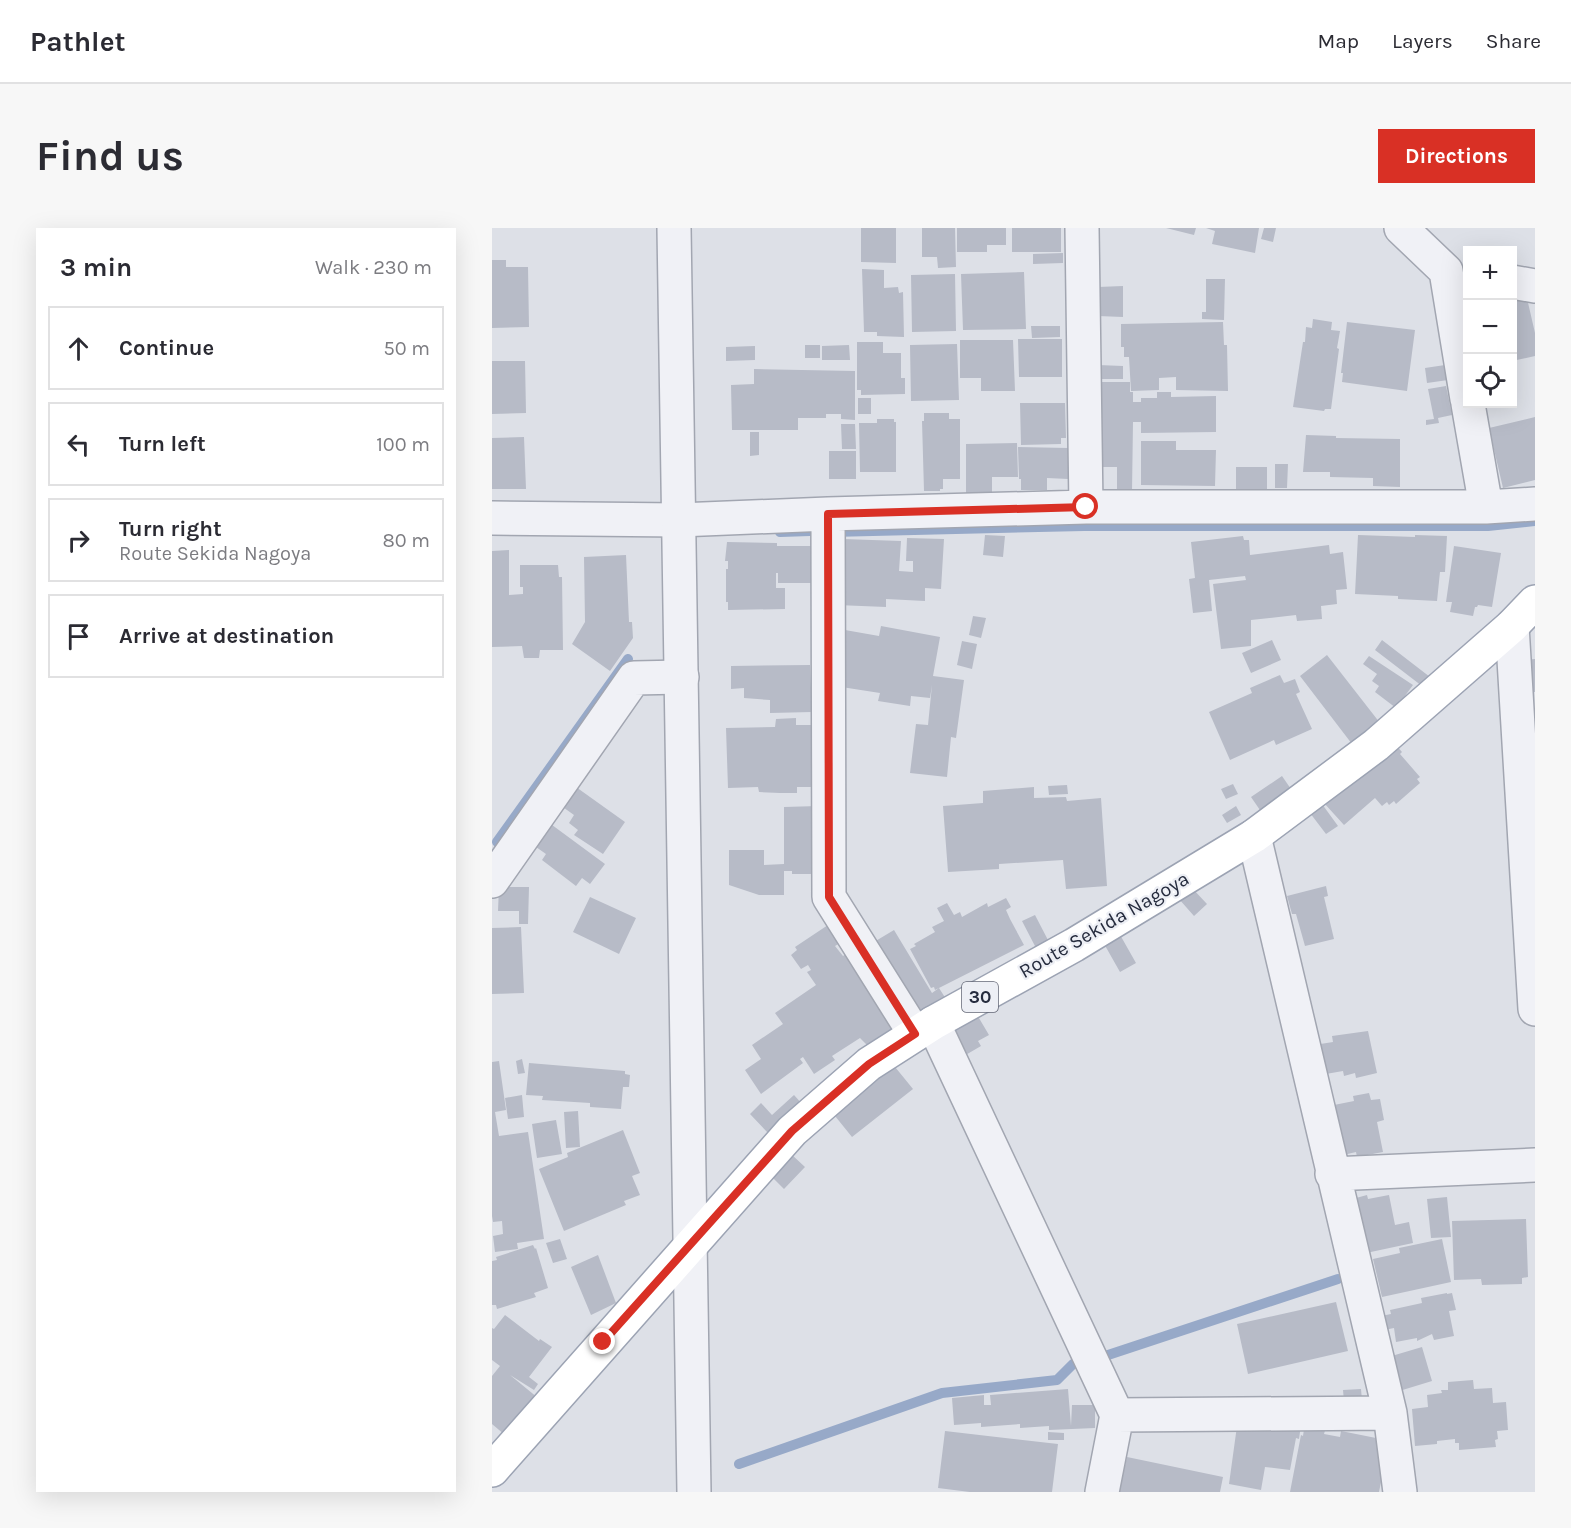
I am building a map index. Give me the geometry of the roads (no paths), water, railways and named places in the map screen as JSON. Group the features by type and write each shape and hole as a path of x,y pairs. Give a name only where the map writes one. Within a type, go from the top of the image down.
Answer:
{"main road":[{"name":"Route Sekida Nagoya","path":"492,1470 792,1131 869,1064 924,1028 1074,945 1254,837 1376,745 1512,626 1535,602"}],"street":[{"path":"674,228 692,1242 694,1492"},
{"path":"1082,228 1086,507"},
{"path":"1401,228 1457,273 1463,354"},
{"path":"1517,283 1535,286"},
{"path":"1469,408 1486,507"},
{"path":"492,518 679,520 1086,507 1486,507 1535,504"},
{"path":"828,514 829,897 924,1028 1117,1415 1101,1492"},
{"path":"1512,626 1535,1009"},
{"path":"495,869 634,678 682,677"},
{"path":"1254,837 1390,1413 1400,1492"},
{"path":"1332,1174 1535,1165"},
{"path":"1117,1415 1390,1413"}],"waterway":[{"path":"831,532 1084,526 1488,526 1535,521"},
{"path":"780,532 810,531"},
{"path":"497,842 628,659"},
{"path":"1102,1357 1338,1279"},
{"path":"739,1464 942,1393 1057,1380 1073,1364"}]}
